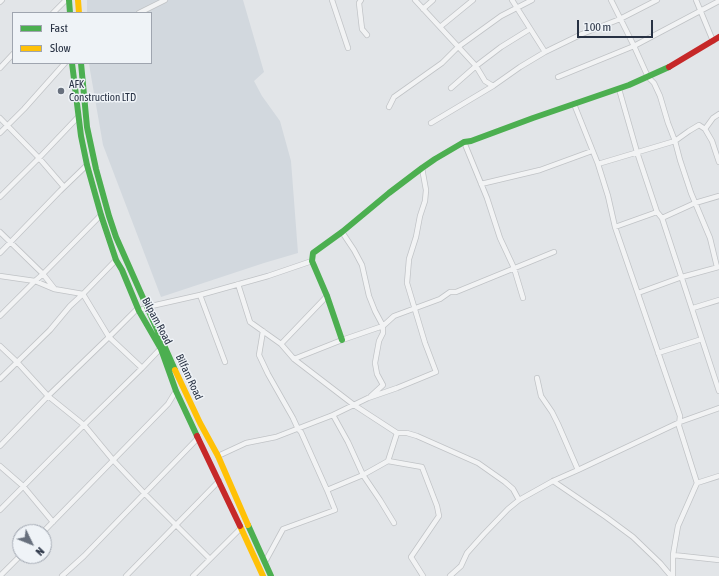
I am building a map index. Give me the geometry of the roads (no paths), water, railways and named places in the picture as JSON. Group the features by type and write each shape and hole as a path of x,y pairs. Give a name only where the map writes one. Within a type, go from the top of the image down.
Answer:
{"main road":[{"path":"68,0 70,12"},
{"path":"78,0 79,12"},
{"path":"342,340 327,296 312,261 313,253 342,232 422,168 464,142 471,141 619,89 665,69 719,37"},
{"name":"Bilpam Road","path":"72,64 78,117 87,165 101,215 116,260 139,309 162,346 176,391 263,576"},
{"name":"Bilfam Road","path":"82,64 87,126 96,169 116,237 147,307 162,346 218,456 271,576"}],"street":[{"path":"54,12 68,0"},
{"path":"141,12 165,0"},
{"path":"332,0 348,48"},
{"path":"361,0 359,3 362,29 367,35"},
{"path":"415,0 476,66 492,86"},
{"path":"423,9 433,0"},
{"path":"440,27 473,0"},
{"path":"512,0 545,52"},
{"path":"389,107 394,97 442,63 458,47 501,16 532,0"},
{"path":"611,0 648,77 654,83 660,96 695,203 710,238 718,267 682,277 638,293"},
{"path":"431,123 545,52 657,0"},
{"path":"696,0 713,41"},
{"path":"558,77 634,46 719,1"},
{"path":"451,88 501,47 530,29"},
{"path":"0,68 12,55"},
{"path":"0,133 64,64"},
{"path":"619,89 637,152 658,212 662,218 719,392"},
{"path":"574,104 598,164 608,196 615,227 680,416 679,426 697,483 678,526 673,555 672,576"},
{"path":"704,129 712,118 719,114"},
{"path":"0,197 78,117"},
{"path":"0,118 39,158 64,187"},
{"path":"598,164 675,142 699,125 704,129 712,141 719,162"},
{"path":"464,142 487,198 500,238 514,268 523,298"},
{"path":"481,184 540,170 592,151"},
{"path":"0,253 87,165"},
{"path":"218,456 246,443 276,437 298,429 333,415 368,398 436,372 425,343 407,283 409,259 425,201 426,190 422,168"},
{"path":"662,218 695,203 719,196"},
{"path":"615,227 658,212"},
{"path":"0,316 101,215"},
{"path":"0,232 43,274 54,289"},
{"path":"342,232 362,265 369,296 375,311 384,326 383,333 379,340 375,363 377,374 382,385 368,398"},
{"path":"294,359 342,340 384,326 394,316 440,299 450,292 456,292 554,252"},
{"path":"0,379 50,330 70,306 116,260"},
{"path":"0,446 48,396 139,309 200,295 268,276 312,261"},
{"path":"0,276 35,281 54,289 83,294 109,338 142,368"},
{"path":"238,284 250,322 280,344 294,359 354,405 397,433 406,432 417,436 478,463 513,489 519,500"},
{"path":"200,295 225,362"},
{"path":"280,344 327,296"},
{"path":"693,308 719,300"},
{"path":"263,331 259,355 300,432 328,490 335,510 283,529 265,562"},
{"path":"658,354 702,339"},
{"path":"0,346 48,396 84,425 113,460 144,493 210,559"},
{"path":"0,510 142,368 162,346"},
{"path":"537,378 541,396 558,424 578,470"},
{"path":"0,466 23,486 53,522 168,404 176,391"},
{"path":"450,576 461,566 467,553 484,534 508,509 519,500 553,481 680,422 719,408"},
{"path":"333,415 348,442 363,475 394,523"},
{"path":"388,461 397,433"},
{"path":"62,576 84,556 198,438"},
{"path":"328,490 363,475 388,461 422,467 437,506 439,516 411,557 423,576"},
{"path":"697,483 719,476"},
{"path":"126,576 219,481"},
{"path":"553,481 606,517 633,538 672,576"},
{"path":"193,576 241,528"},
{"path":"673,555 719,560"},
{"path":"0,576 12,564"}],"place":[{"name":"AFK Construction LTD","path":"61,91"}]}
